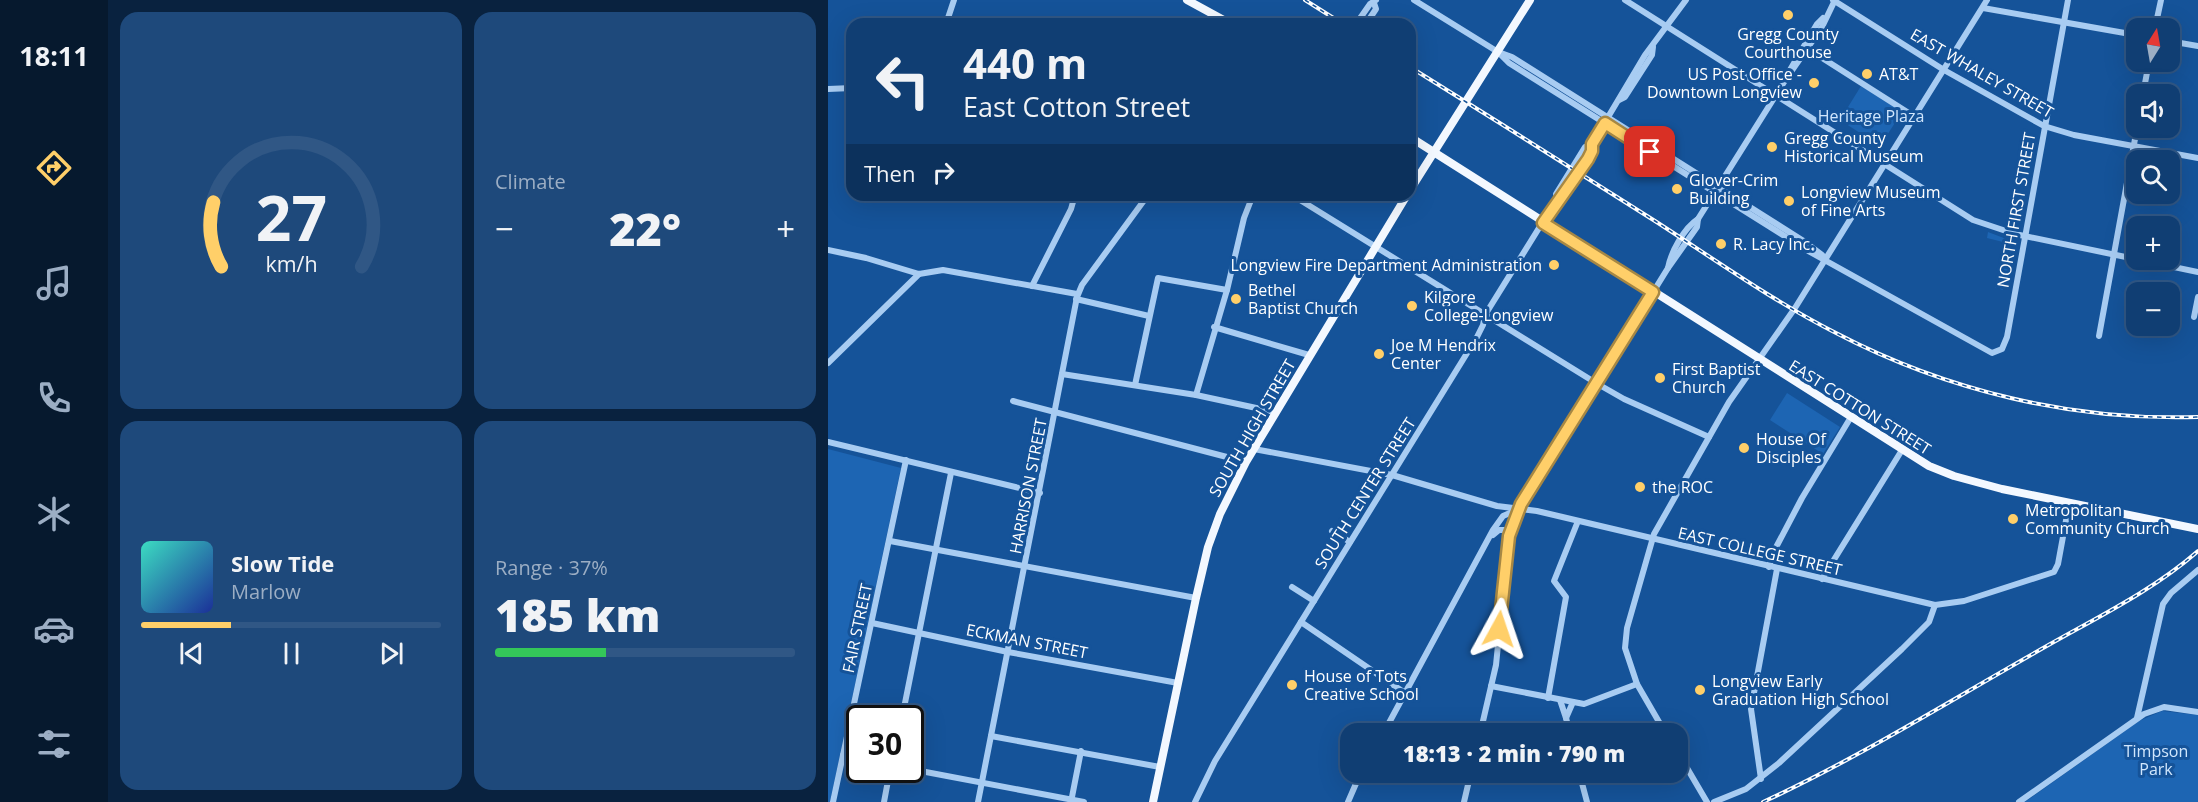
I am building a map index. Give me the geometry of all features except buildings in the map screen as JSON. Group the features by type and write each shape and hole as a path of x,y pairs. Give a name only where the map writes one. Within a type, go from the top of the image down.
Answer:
{"main road":[{"path":"1187,0 1220,18"},
{"path":"1416,180 1530,0"},
{"name":"EAST COTTON STREET","path":"1416,141 1929,466 1954,476 2070,504 2198,529"},
{"name":"SOUTH HIGH STREET","path":"1153,802 1196,598 1216,523 1246,462 1275,412 1403,201"}],"street":[{"path":"948,18 954,0"},
{"path":"1414,0 1497,52 1512,57 1810,252 1826,259"},
{"path":"1625,0 1973,220 2024,236 2198,272"},
{"path":"1483,723 1491,686 1510,530 1519,509 1668,268 1670,258 1685,241 1692,223 1698,219 1786,79 1822,27 1834,0"},
{"name":"EAST WHALEY STREET","path":"1834,0 1944,70 2044,126 2198,158"},
{"path":"1660,723 1637,684 1626,655 1625,641 1652,540 1708,437 1758,358 1796,308 1987,0"},
{"name":"NORTH FIRST STREET","path":"1826,259 1914,312 1989,352 2000,351 2005,345 2008,334 2068,0"},
{"path":"2157,18 2161,0"},
{"path":"1592,144 1652,55 1653,47 1682,1"},
{"path":"1360,18 1370,4 1375,2 1376,9 1370,18"},
{"path":"1983,8 2126,33"},
{"path":"1786,79 1790,67 1817,24 1825,16"},
{"path":"2180,43 2198,46"},
{"path":"1808,49 1915,117"},
{"path":"828,89 846,88"},
{"path":"2099,336 2135,138"},
{"name":"SOUTH CENTER STREET","path":"1195,802 1215,761 1483,325 1485,315 1557,200 1562,198 1592,151 1592,144 1585,147 1556,194 1557,200"},
{"path":"1032,286 1074,201"},
{"name":"HARRISON STREET","path":"978,802 1026,568 1077,297 1144,201"},
{"path":"1196,395 1214,327 1227,290 1242,223 1251,201"},
{"path":"1302,201 1596,383 1624,399 1708,437"},
{"path":"828,250 866,258 919,274 943,270 1032,286 1149,316"},
{"path":"828,363 919,274"},
{"path":"1135,385 1159,278 1227,290"},
{"path":"2194,317 2198,297"},
{"path":"1214,327 1310,355"},
{"path":"1062,374 1196,395 1275,412"},
{"path":"1013,401 1056,410 1246,462"},
{"path":"1769,567 1772,555 1802,498 1851,417"},
{"path":"828,441 1040,493"},
{"name":"EAST COLLEGE STREET","path":"1254,449 1392,475 1497,506 1578,521 1935,605 1964,601 2054,572 2058,564 2070,504"},
{"path":"1822,579 1902,450"},
{"name":"FAIR STREET","path":"833,802 906,460"},
{"path":"905,705 951,473"},
{"path":"1389,723 1503,516 1519,509"},
{"path":"1548,698 1566,597 1554,581 1578,521"},
{"path":"1491,537 1499,530 1510,530"},
{"path":"1332,531 1350,542"},
{"path":"890,541 1196,598"},
{"path":"1761,779 1751,709 1777,569"},
{"path":"2137,718 2162,609 2171,593 2198,570"},
{"path":"1292,587 1314,601"},
{"path":"1714,802 1746,789 1761,779 1902,649 1929,621 1935,605"},
{"path":"1301,622 1405,693"},
{"name":"ECKMAN STREET","path":"872,623 1008,652 1178,682"},
{"path":"1491,686 1548,698 1590,703 1637,684"},
{"path":"1560,700 1567,723"},
{"path":"1566,718 1573,702"},
{"path":"2019,802 2137,718 2164,707 2198,712"},
{"path":"991,736 1160,767"},
{"path":"1071,801 1081,751"},
{"path":"1688,770 1707,802"},
{"path":"924,772 1084,802"},
{"path":"884,802 888,783"},
{"path":"1348,802 1356,783"},
{"path":"1464,802 1468,783"},
{"path":"1582,783 1587,802"}],"green space":[{"name":"Heritage Plaza","path":"1861,86 1902,112 1880,146 1840,120"},
{"path":"1988,232 2017,243 2009,290 2006,285 2002,286 2003,290 2000,289 2000,285 1995,288 2007,243 1987,238"},
{"path":"1787,393 1840,427 1823,454 1770,420"},
{"path":"828,449 901,468 851,705 846,705 846,727 830,802 828,802"},
{"name":"Timpson Park","path":"2162,711 2198,715 2198,802 2025,802 2139,721"}],"railway":[{"path":"1305,0 1334,18"},
{"path":"1416,71 1767,294 1813,321 1878,353 1966,386 2012,398 2104,414 2198,417"},
{"path":"1763,802 1865,750 2117,607 2159,581 2198,551"}],"place":[{"name":"Gregg County Courthouse","path":"1788,15"},
{"name":"AT&T","path":"1867,74"},
{"name":"US Post Office - Downtown Longview","path":"1814,83"},
{"name":"Gregg County Historical Museum","path":"1772,147"},
{"name":"Glover-Crim Building","path":"1677,189"},
{"name":"Longview Museum of Fine Arts","path":"1789,201"},
{"name":"R. Lacy Inc.","path":"1721,244"},
{"name":"Longview Fire Department Administration","path":"1554,265"},
{"name":"Bethel Baptist Church","path":"1236,299"},
{"name":"Kilgore College-Longview","path":"1412,306"},
{"name":"Joe M Hendrix Center","path":"1379,354"},
{"name":"First Baptist Church","path":"1660,378"},
{"name":"House Of Disciples","path":"1744,448"},
{"name":"the ROC","path":"1640,487"},
{"name":"Metropolitan Community Church","path":"2013,519"},
{"name":"House of Tots Creative School","path":"1292,685"},
{"name":"Longview Early Graduation High School","path":"1700,690"}],"route":[{"path":"1499,629 1509,536 1521,504 1653,292 1543,223 1588,159 1592,151 1592,144 1605,123 1650,152"}]}
